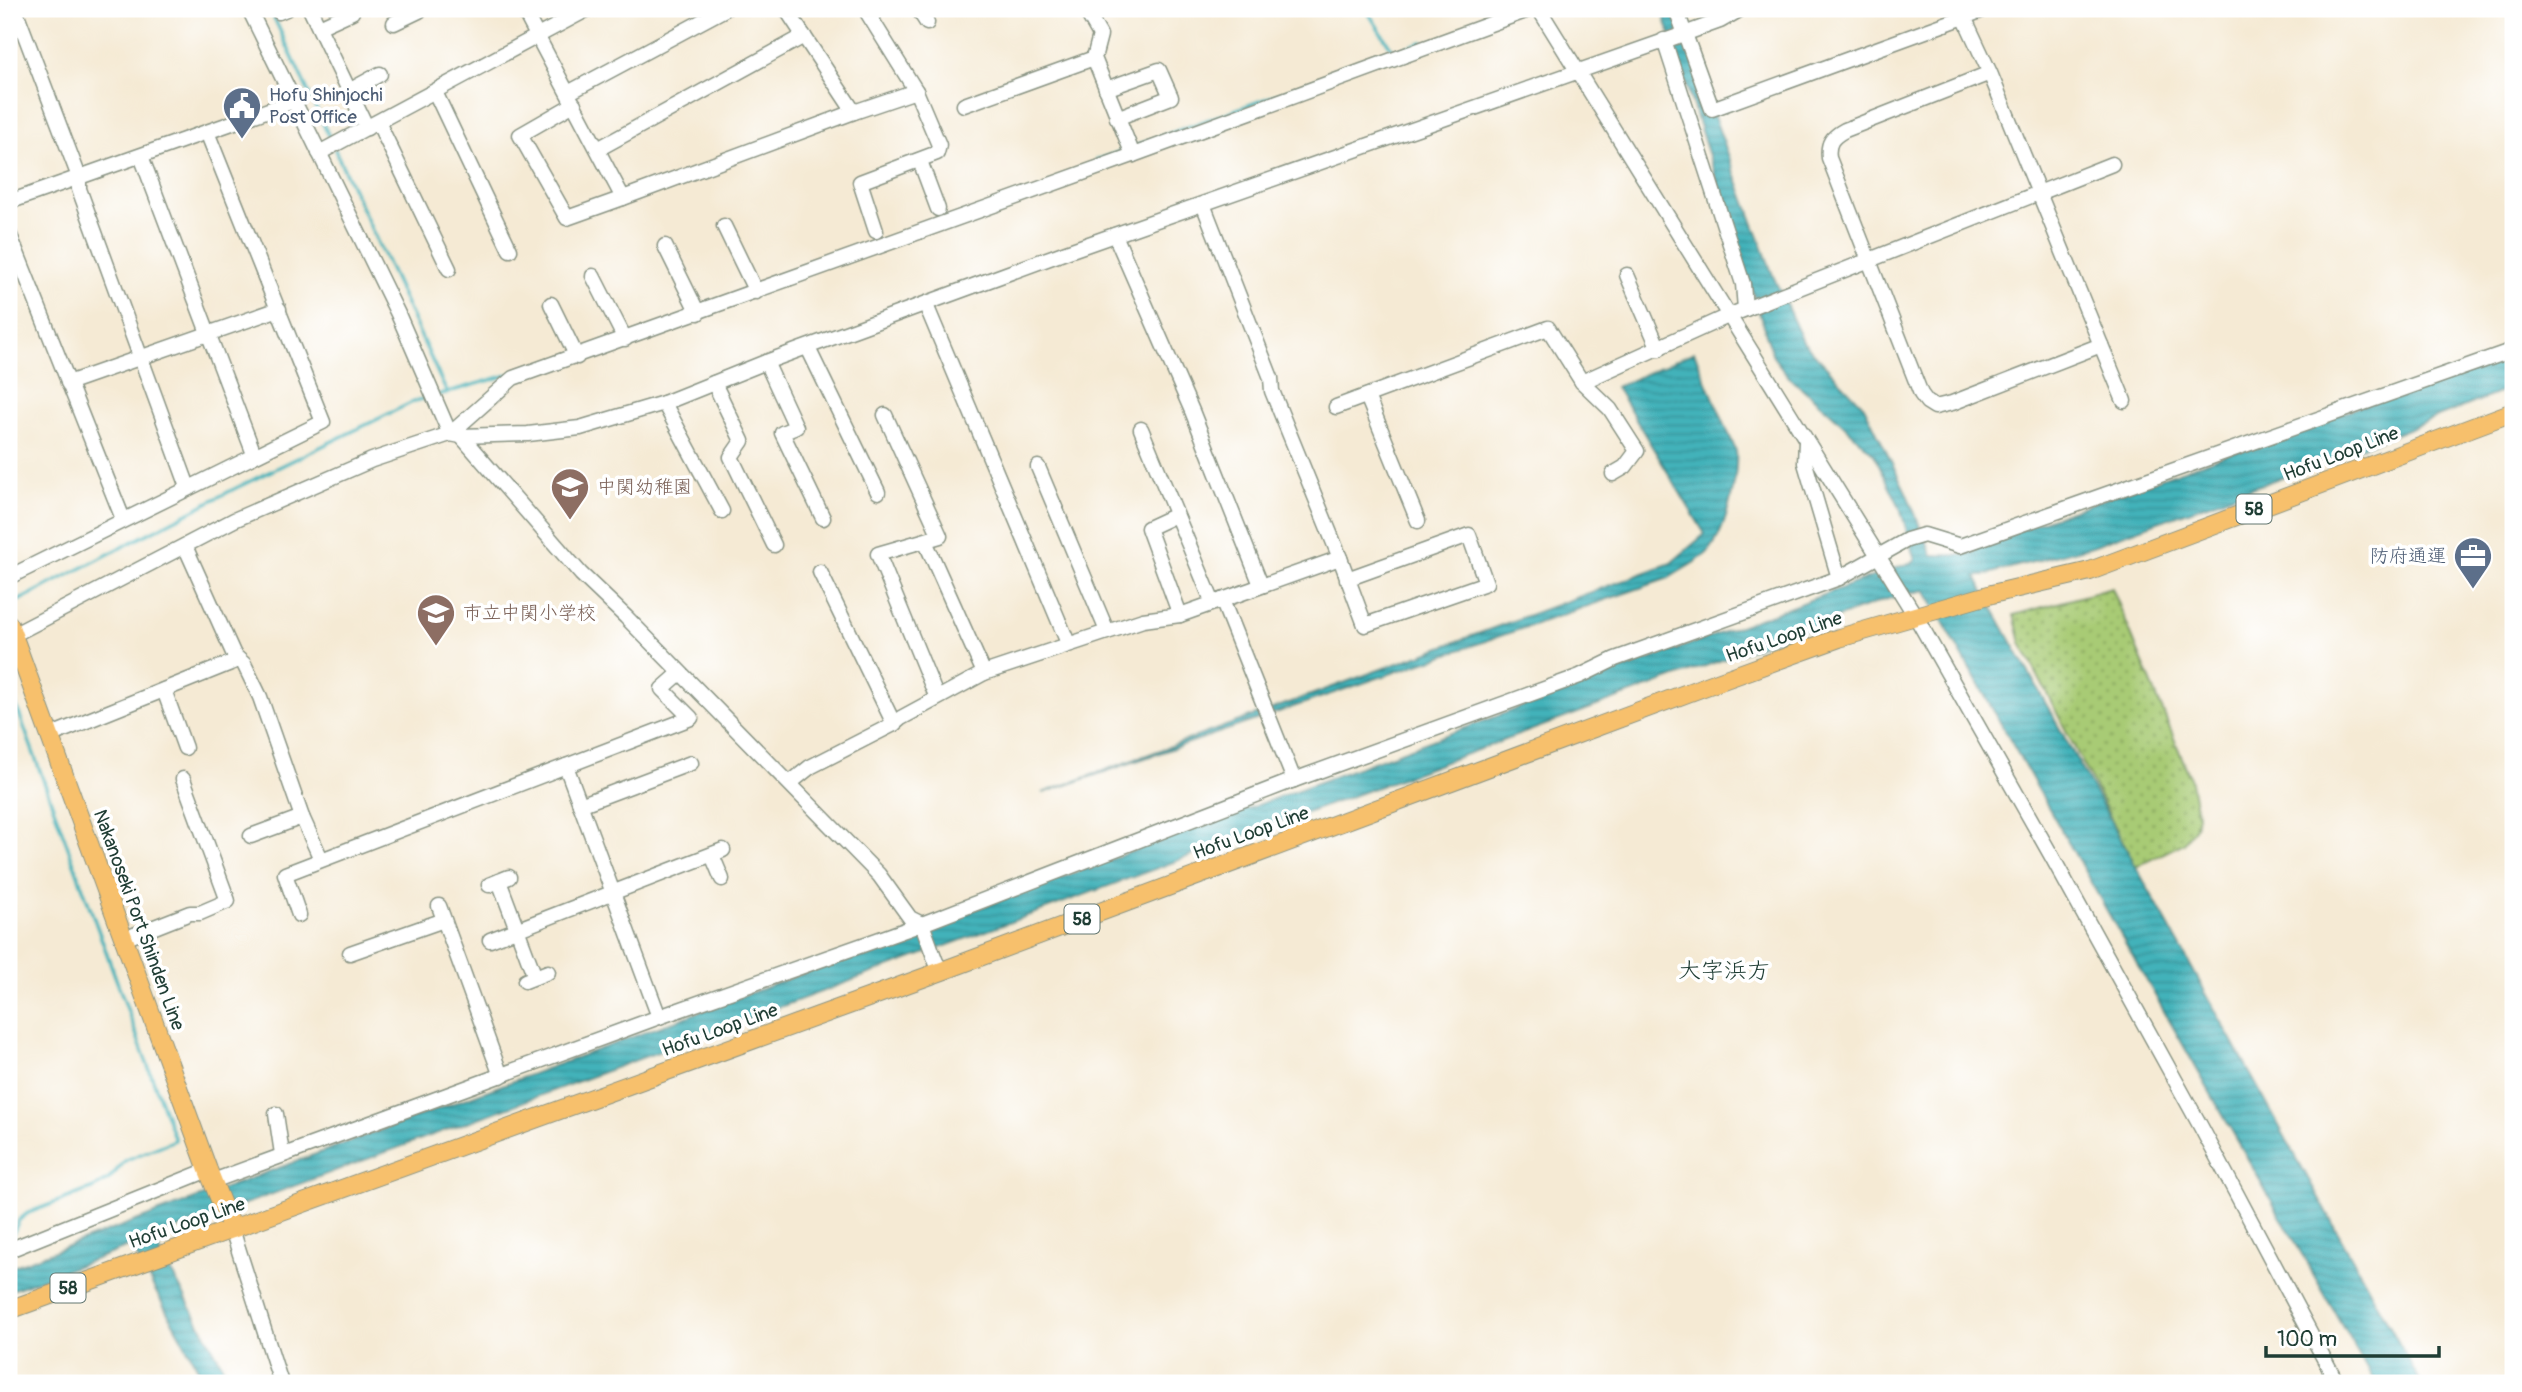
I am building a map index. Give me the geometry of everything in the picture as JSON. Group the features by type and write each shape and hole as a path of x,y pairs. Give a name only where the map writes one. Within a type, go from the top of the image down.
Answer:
{"main road":[{"name":"Hofu Loop Line","path":"9,1310 1839,638 1992,594 2090,571 2513,412"},
{"name":"Nakanoseki Port Shinden Line","path":"11,630 232,1229"}],"street":[{"path":"15,9 79,177 79,189 188,487"},
{"path":"249,9 455,435 581,573 879,876 910,918 922,924 939,967"},
{"path":"310,9 349,91 373,125 449,269"},
{"path":"394,23 419,9"},
{"path":"523,9 623,198"},
{"path":"319,153 588,9"},
{"path":"725,9 571,99 520,135 567,218 916,91"},
{"path":"786,9 854,112"},
{"path":"865,9 916,91 939,145 937,153 860,183 876,231"},
{"path":"918,9 927,23"},
{"path":"1085,9 1100,35 1094,58 1133,155"},
{"path":"455,435 513,378 1531,9"},
{"path":"1539,9 1879,557 1925,615 2051,855 2201,1127 2337,1383"},
{"path":"1676,9 1712,109 1986,9"},
{"path":"11,630 234,520 372,460 455,435 528,435 580,428 664,403 766,362 1115,235 1720,21 1741,9"},
{"path":"319,27 352,12"},
{"path":"1964,18 1990,73 2124,401"},
{"path":"597,149 804,36"},
{"path":"1666,40 1749,308"},
{"path":"964,105 1094,58"},
{"path":"1106,89 1159,70 1171,97 1117,118"},
{"path":"1990,73 1845,130 1834,136 1830,142 1829,158 1922,394 1927,402 1935,407 1952,404 2101,345"},
{"path":"349,91 380,74"},
{"path":"435,92 510,250"},
{"path":"9,202 294,101"},
{"path":"9,577 323,422 207,132"},
{"path":"141,156 254,454"},
{"path":"920,161 938,209"},
{"path":"1582,382 1728,316 2112,164"},
{"path":"1203,204 1271,378 1272,391 1365,625 1486,583 1469,535 1347,579"},
{"path":"724,226 756,292"},
{"path":"9,233 123,519"},
{"path":"1115,235 1192,411 1261,585"},
{"path":"666,246 698,313"},
{"path":"1627,275 1659,349"},
{"path":"593,276 625,339"},
{"path":"551,304 577,357"},
{"path":"926,305 1068,643"},
{"path":"68,383 279,309"},
{"path":"1336,407 1548,328 1582,382 1609,409 1637,451 1625,467 1613,474"},
{"path":"808,348 877,492"},
{"path":"9,1250 922,924 1294,780 1839,578 1907,540 1924,535 1960,545 2513,350"},
{"path":"766,362 796,427 782,433 823,518"},
{"path":"714,383 742,441 731,457 774,545"},
{"path":"1367,396 1418,521"},
{"path":"664,403 722,510"},
{"path":"885,415 940,536 878,554 936,698"},
{"path":"1141,429 1294,780"},
{"path":"1806,440 1805,463 1839,578"},
{"path":"1038,467 1107,631"},
{"path":"1177,515 1148,528 1181,615"},
{"path":"925,541 984,673"},
{"path":"185,546 234,656 244,664 260,697 302,817 321,859"},
{"path":"790,783 810,767 984,673 1143,620 1181,615 1340,558"},
{"path":"820,572 894,724"},
{"path":"49,736 238,660"},
{"path":"299,915 285,874 691,718 662,689 680,673"},
{"path":"164,690 185,748"},
{"path":"580,805 691,763"},
{"path":"566,766 659,1017"},
{"path":"124,939 228,901 183,779"},
{"path":"251,836 302,817"},
{"path":"490,940 718,853 722,878"},
{"path":"499,881 536,977"},
{"path":"350,953 442,913 500,1076"},
{"path":"276,1114 282,1154"},
{"path":"232,1229 281,1383"}],"green space":[{"path":"2112,588 2190,777 2197,814 2195,827 2184,843 2136,867 2021,643 2014,615"}],"water":[{"path":"1662,9 1674,9 1774,278 1803,342 1864,406 1906,492 1932,555 1963,555 1975,552 1979,544 2513,351 2513,387 2337,457 2092,546 1976,577 2421,1383 2375,1383 1925,590 1890,598 153,1238 232,1383 206,1383 131,1246 9,1291 9,1268 1915,561 1900,507 1874,454 1787,375 1773,356"},
{"path":"1694,352 1736,451 1733,490 1725,520 1706,554 1669,578 1043,793 1671,563 1705,534 1616,387"}],"waterway":[{"path":"270,9 332,143"},
{"path":"1366,9 1393,51"},
{"path":"1133,147 1422,42"},
{"path":"335,150 447,393"},
{"path":"1097,160 1126,150"},
{"path":"438,395 508,375"},
{"path":"18,601 234,489 415,401 430,397"},
{"path":"9,686 175,1140 126,1160 108,1180 94,1188 28,1213 19,1220 13,1233 12,1244"},
{"path":"12,1251 12,1267"}],"place":[{"name":"Hofu Shinjochi Post Office","path":"242,140"},
{"name":"中関幼稚園","path":"570,521"},
{"name":"防府通運","path":"2473,590"},
{"name":"市立中関小学校","path":"436,647"}],"district":[{"name":"大字浜方","path":"1724,970"}]}
